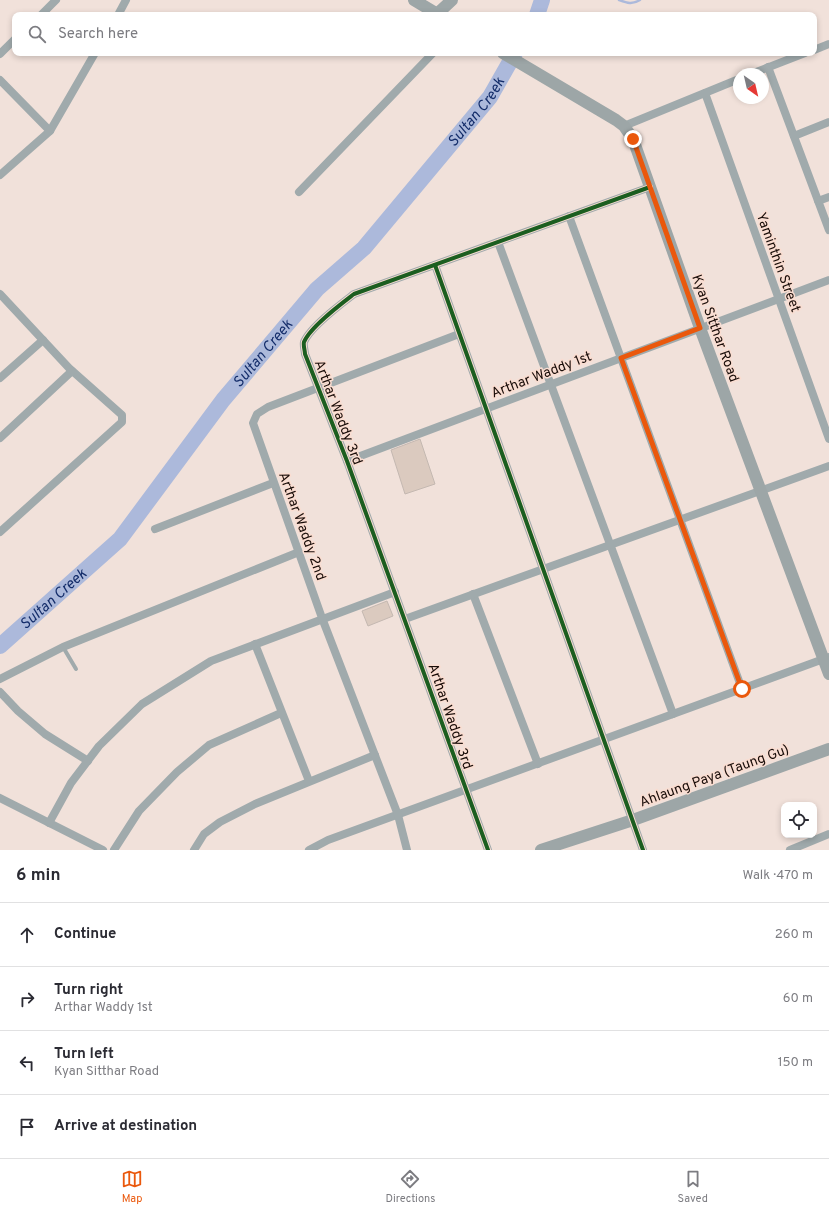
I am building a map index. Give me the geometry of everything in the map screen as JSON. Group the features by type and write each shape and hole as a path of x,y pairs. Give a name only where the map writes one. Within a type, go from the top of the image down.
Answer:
{"main road":[{"path":"414,0 435,12"},
{"path":"440,12 452,0"},
{"name":"Kyan Sitthar Road","path":"508,56 624,126 633,139 760,491 826,658 829,674"},
{"name":"Ahlaung Paya (Taung Gu)","path":"542,850 633,820 829,749"}],"street":[{"path":"43,12 56,0"},
{"path":"120,12 126,0"},
{"path":"0,54 12,42"},
{"path":"817,49 829,44"},
{"path":"0,175 50,131 94,56"},
{"path":"299,192 430,56"},
{"path":"797,56 768,67 829,230"},
{"path":"0,80 50,131"},
{"path":"624,126 733,81"},
{"name":"Yaminthin Street","path":"705,93 829,439"},
{"path":"794,136 829,122"},
{"name":"Arthar Waddy 3rd","path":"488,850 347,461 305,354 304,343 310,333 329,314 354,294 650,187"},
{"path":"818,201 829,197"},
{"path":"569,216 742,689"},
{"path":"498,242 673,714"},
{"path":"434,265 643,850"},
{"name":"Arthar Waddy 1st","path":"347,461 829,280"},
{"path":"0,294 72,371 122,415 122,422 0,532"},
{"name":"Arthar Waddy 2nd","path":"407,850 398,815 322,618 253,423 257,414 268,407 459,334"},
{"path":"0,378 43,340"},
{"path":"0,438 72,371"},
{"path":"405,619 829,466"},
{"path":"155,529 273,482"},
{"path":"0,678 64,647 299,552"},
{"path":"49,823 71,783 99,746 142,704 211,660 395,592"},
{"path":"473,594 538,764"},
{"path":"255,644 309,781"},
{"path":"309,850 328,840 826,658"},
{"path":"0,692 18,711 45,734 88,761"},
{"path":"114,850 139,811 177,772 210,745 281,713"},
{"path":"194,850 204,834 220,822 255,804 375,755"},
{"path":"0,798 104,850"},
{"path":"795,849 829,834"},
{"path":"328,840 328,850"}],"lane":[{"path":"64,647 76,668"}],"building":[{"path":"420,439 435,484 405,494 391,450"},
{"path":"387,601 393,616 368,626 362,611"}],"waterway":[{"name":"Sultan Creek","path":"538,12 542,0"},
{"path":"619,0 630,3 640,0"},
{"name":"Sultan Creek","path":"0,646 120,539 223,400 317,289 364,248 490,97 513,56"}],"cycle path":[{"path":"488,850 347,461 305,354 304,342 307,336 319,323 354,294 650,187"},
{"path":"435,265 643,850"}],"route":[{"path":"633,139 700,328 621,358 742,689"}]}
